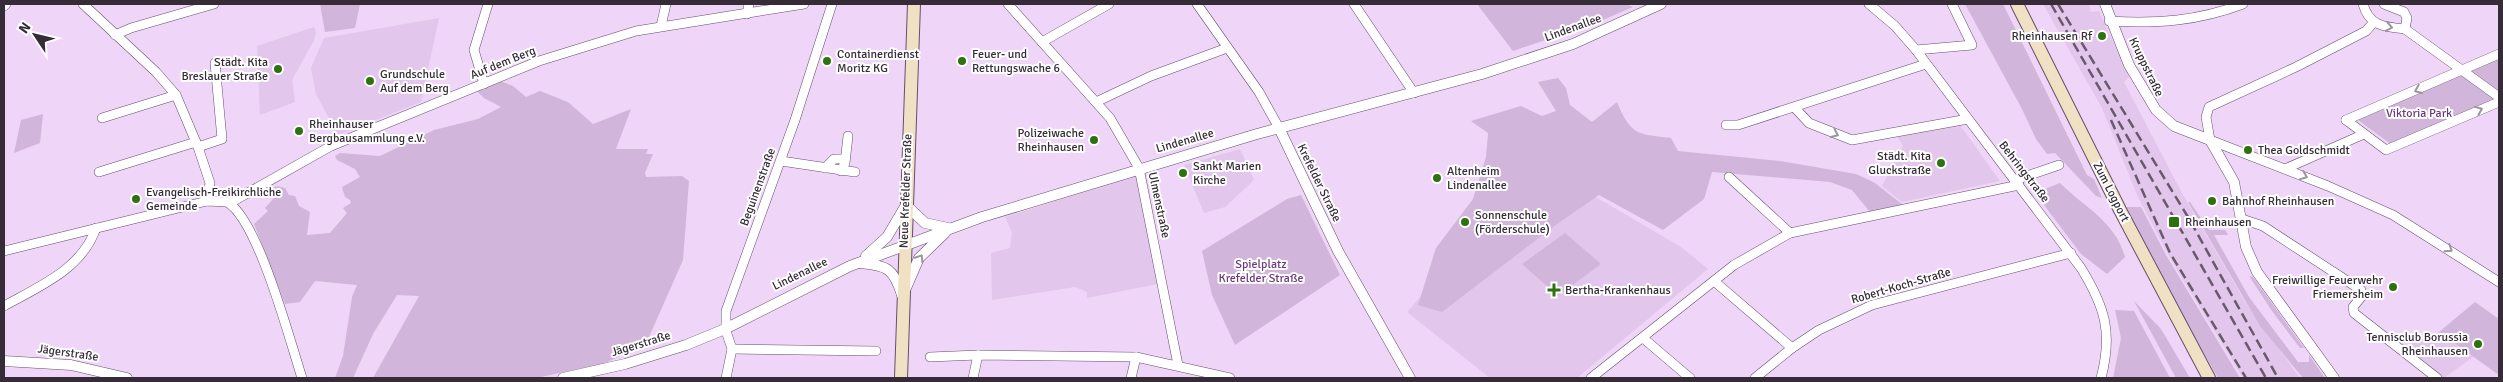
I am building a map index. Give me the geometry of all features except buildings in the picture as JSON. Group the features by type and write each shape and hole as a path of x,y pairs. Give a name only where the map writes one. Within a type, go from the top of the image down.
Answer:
{"main road":[{"name":"Neue Krefelder Straße","path":"901,378 902,296 914,4"},
{"name":"Zum Logport","path":"2017,4 2120,210 2209,378"}],"street":[{"path":"83,4 156,72 176,95 197,144 210,183 207,201"},
{"path":"115,34 214,4"},
{"path":"484,84 474,50 488,4"},
{"path":"661,26 666,4"},
{"path":"747,14 749,4"},
{"name":"Auf dem Berg","path":"230,203 331,146 539,61 636,31 804,4"},
{"name":"Beguinenstraße","path":"732,349 727,340 725,328 726,311 781,161 814,65 832,4"},
{"name":"Ulmenstraße","path":"1008,4 1096,102 1120,134 1138,168 1148,205 1178,365"},
{"path":"1042,42 1109,4"},
{"name":"Krefelder Straße","path":"1197,4 1259,92 1279,128 1341,256 1410,378"},
{"path":"1354,4 1414,93"},
{"name":"Lindenallee","path":"725,328 857,262 904,244 1045,196 1138,168 1279,128 1414,93 1526,60 1593,36 1661,4"},
{"name":"Behringstraße","path":"1869,4 1895,26 1916,50 2071,252 2093,287 2103,308 2109,340 2101,378"},
{"path":"1916,50 1972,45 1952,4"},
{"name":"Kruppstraße","path":"2105,4 2109,21 2152,108 2166,121 2210,140"},
{"path":"2109,21 2165,24 2191,22 2208,18 2244,4"},
{"path":"2363,4 2366,16 2373,23 2405,29 2499,97"},
{"path":"2384,4 2399,6 2407,18 2405,29"},
{"path":"2334,378 2257,272 2246,246 2234,182 2210,140 2206,117 2209,107 2296,67 2366,31 2373,23"},
{"path":"1096,102 1149,77 1227,48"},
{"path":"2499,54 2346,120 2386,150 2499,102"},
{"path":"100,172 197,144 222,140 215,63"},
{"path":"1726,125 1738,126 1926,64"},
{"path":"102,118 176,95"},
{"path":"1796,108 1809,123 1852,140 1968,119"},
{"path":"2285,169 2364,134"},
{"path":"841,170 845,159 848,136"},
{"path":"2210,140 2285,169 2392,215 2499,282"},
{"path":"825,168 829,161 834,158 845,159"},
{"path":"781,161 855,172"},
{"path":"1591,378 1734,265 1790,233 2017,183 2059,165"},
{"path":"1729,177 1790,233"},
{"path":"4,251 207,201 230,203 237,209 256,243 302,378"},
{"path":"857,262 887,237 906,205 925,223 951,228"},
{"path":"2242,219 2263,226 2361,290 2362,296 2353,307 2354,313 2437,378"},
{"path":"4,306 71,265 90,245 96,228"},
{"path":"902,296 919,258 951,228"},
{"name":"Robert-Koch-Straße","path":"1755,378 1792,348 1819,330 1872,305 2071,252"},
{"path":"857,262 878,264 891,270 897,278 902,296"},
{"path":"1714,281 1792,348"},
{"name":"Jägerstraße","path":"563,378 612,368 669,351 725,328"},
{"path":"1643,338 1690,378"},
{"path":"726,378 732,349 876,351"},
{"path":"930,357 978,355 1136,357 1230,378"},
{"path":"973,378 978,355"},
{"path":"1131,378 1136,357"},
{"name":"Jägerstraße","path":"4,361 71,365 127,378"}],"shaded area":[{"path":"2043,4 2089,4 2091,12 2099,11 2129,77 2124,82 2183,195 2245,302 2300,378 2243,378 2170,258 2138,197 2102,108"},
{"name":"Grundschule Auf dem Berg","path":"439,18 421,102 338,135 316,94 311,68 324,38"},
{"name":"Städt. Kita Breslauer Straße","path":"314,27 316,33 314,40 292,80 295,102 260,115 257,46"},
{"name":"Städt. Kita Gluckstraße","path":"1960,125 2000,181 1902,202 1882,186 1903,146 1897,136"},
{"path":"1240,149 1254,180 1225,207 1204,213 1184,165"},
{"name":"Bertha-Krankenhaus","path":"1543,166 1681,247 1708,269 1577,378 1490,378 1407,312 1470,241"},
{"path":"1135,176 1137,177 1158,284 1087,298 1087,292 1075,287 992,300 991,253 1010,248 1012,232 1005,217"},
{"path":"2427,331 2435,334 2439,332 2473,357 2444,378 2405,349"}],"green space":[{"path":"320,4 360,4 355,28 325,32"},
{"path":"1477,4 1625,4 1633,7 1596,23 1513,51"},
{"path":"1965,4 2003,4 2087,175 2094,179 2102,198 2096,196 2055,153 2047,154 2036,139 2022,109"},
{"name":"Viktoria Park","path":"2499,57 2499,98 2392,145 2358,120"},
{"path":"1558,78 1566,88 1570,105 1592,122 1617,102 1632,127 1643,134 1671,138 1678,151 1780,161 1856,174 1875,183 1903,205 1870,212 1852,190 1830,182 1712,172 1704,199 1663,230 1599,195 1557,224 1442,312 1418,305 1436,248 1473,199 1486,157 1488,133 1471,121 1521,106 1542,116 1556,111 1538,82"},
{"path":"500,81 513,86 526,97 540,91 568,102 593,124 631,109 616,149 648,149 646,154 653,154 645,173 646,177 682,176 689,181 683,260 645,346 602,364 536,378 373,378 419,296 397,295 373,334 353,378 335,378 343,356 352,297 357,285 315,281 300,302 285,304 254,224 268,211 265,208 274,198 271,194 273,188 277,186 285,188 289,195 295,196 299,206 310,212 307,235 330,233 347,213 343,208 351,203 345,197 342,187 360,177 355,169 337,160 335,156 340,153 380,156 434,130 478,119 501,107 484,98 477,91"},
{"path":"43,114 40,143 14,153 21,120"},
{"path":"2060,183 2107,224 2120,245 2125,257 2107,274 2081,254 2035,193"},
{"name":"Spielplatz Krefelder Straße","path":"1301,195 1340,275 1235,345 1212,295 1202,251 1287,199"},
{"path":"2188,202 2190,202 2209,230 2225,230 2228,235 2214,235 2249,297 2298,362 2309,362 2309,355 2325,378 2303,378 2260,326"},
{"path":"2126,207 2141,207 2166,255 2240,378 2218,378 2177,307"},
{"path":"1565,233 1601,264 1558,296 1522,264"},
{"path":"2249,276 2253,277 2304,348 2300,348"},
{"path":"2134,301 2161,329 2190,378 2176,378"},
{"name":"Tennisclub Borussia Rheinhausen","path":"2475,302 2499,319 2499,375 2439,332"},
{"path":"2115,310 2134,311 2170,378 2113,378 2121,338"}],"railway":[{"path":"2051,4 2266,378"},
{"path":"2058,4 2188,217 2278,378"},
{"path":"2111,120 2170,253 2246,378"}],"place":[{"name":"Rheinhausen Rf","path":"2102,36"},
{"name":"Containerdienst Moritz KG","path":"827,61"},
{"name":"Feuer- und Rettungswache 6","path":"962,61"},
{"name":"Städt. Kita Breslauer Straße","path":"278,69"},
{"name":"Grundschule Auf dem Berg","path":"370,81"},
{"name":"Rheinhauser Bergbausammlung e.V.","path":"299,131"},
{"name":"Polizeiwache Rheinhausen","path":"1094,140"},
{"name":"Thea Goldschmidt","path":"2248,150"},
{"name":"Städt. Kita Gluckstraße","path":"1941,163"},
{"name":"Sankt Marien Kirche","path":"1183,173"},
{"name":"Altenheim Lindenallee","path":"1437,178"},
{"name":"Evangelisch-Freikirchliche Gemeinde","path":"136,199"},
{"name":"Bahnhof Rheinhausen","path":"2212,201"},
{"name":"Sonnenschule (Förderschule)","path":"1465,222"},
{"name":"Rheinhausen","path":"2174,222"},
{"name":"Freiwillige Feuerwehr Friemersheim","path":"2393,287"},
{"name":"Bertha-Krankenhaus","path":"1554,290"},
{"name":"Tennisclub Borussia Rheinhausen","path":"2478,344"}]}
